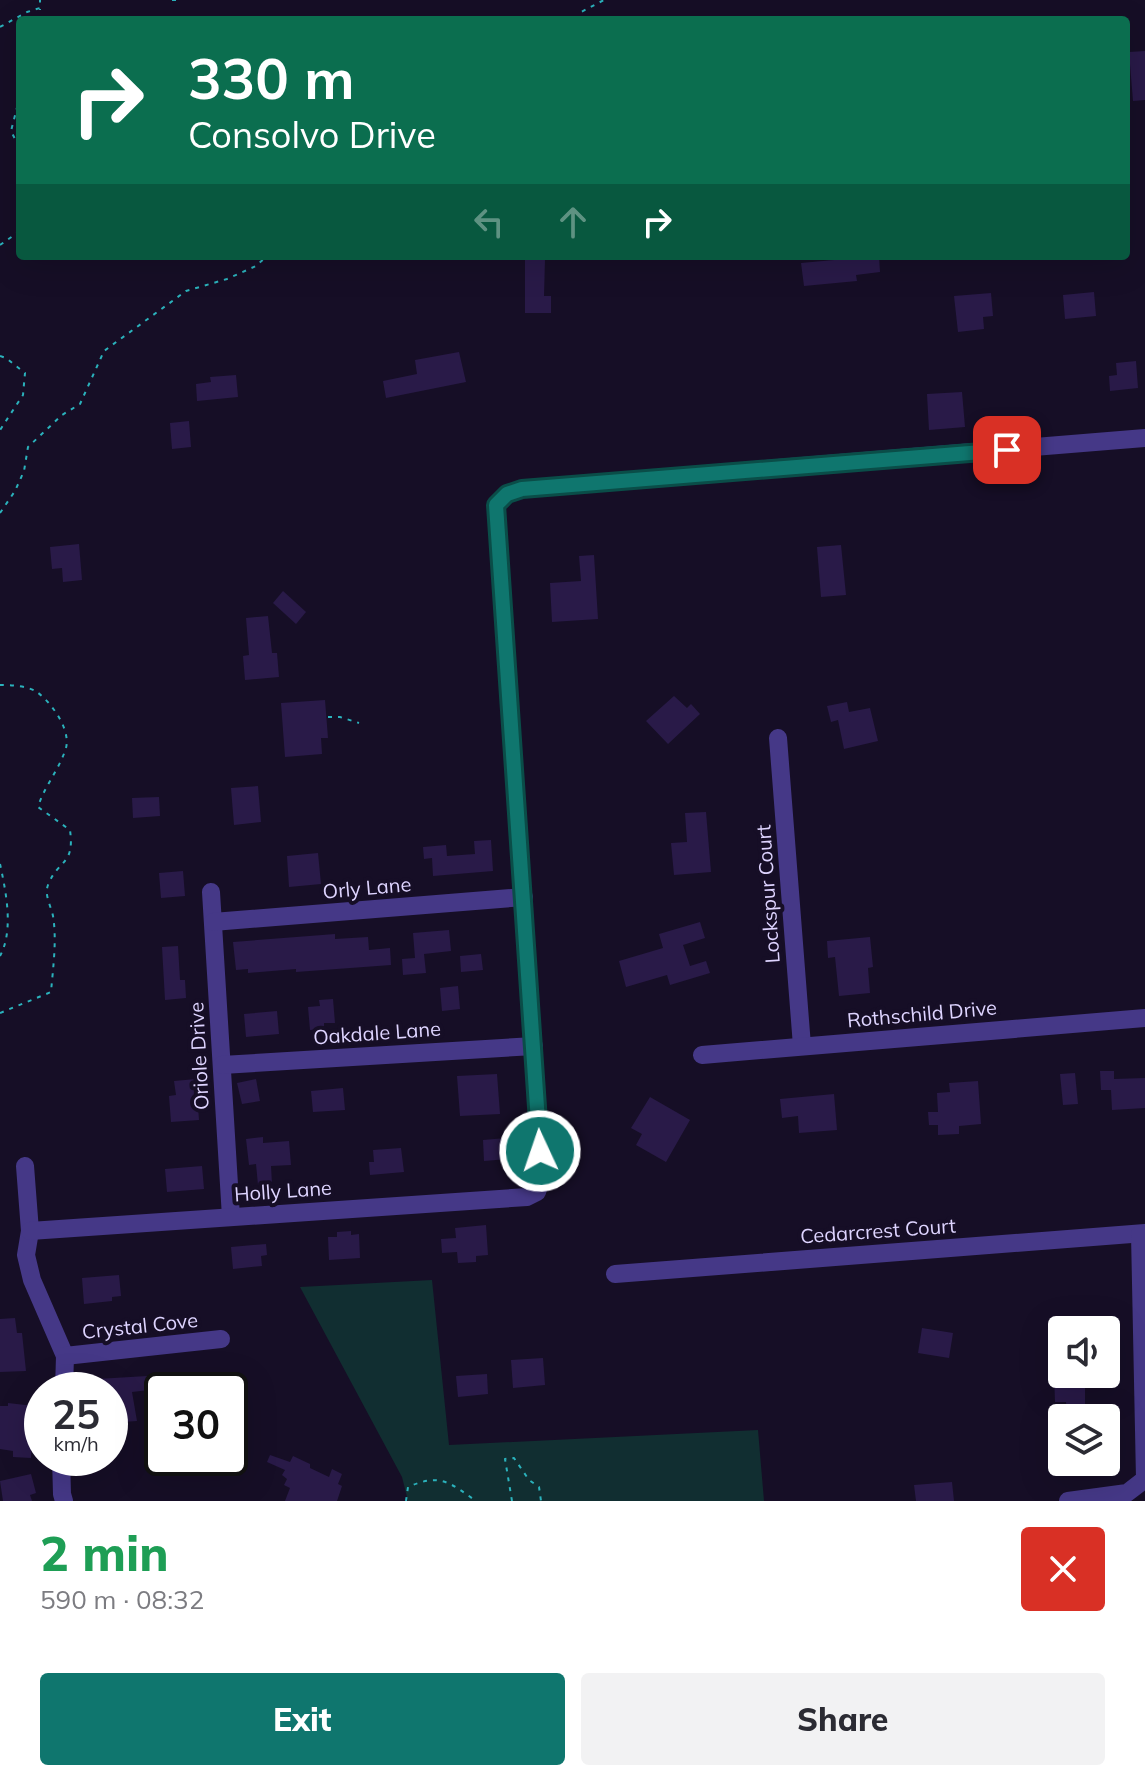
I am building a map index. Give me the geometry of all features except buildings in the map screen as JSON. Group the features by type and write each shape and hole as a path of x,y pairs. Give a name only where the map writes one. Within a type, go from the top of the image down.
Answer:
{"street":[{"path":"534,1046 496,505 507,494 522,489 1145,438"},
{"name":"Lockspur Court","path":"778,738 802,1046"},
{"name":"Oriole Drive","path":"211,892 231,1217"},
{"name":"Orly Lane","path":"213,922 524,897"},
{"name":"Rothschild Drive","path":"702,1055 1145,1018"},
{"name":"Oakdale Lane","path":"222,1065 534,1046"},
{"name":"Holly Lane","path":"30,1231 527,1197 537,1192 542,1177 534,1046"},
{"path":"25,1166 30,1231 26,1255 32,1280 65,1356 65,1372"},
{"path":"1068,1501 1127,1493 1145,1479 1142,1233"},
{"name":"Cedarcrest Court","path":"615,1274 1142,1233"},
{"name":"Crystal Cove","path":"65,1356 221,1339"},
{"path":"62,1476 64,1501"}],"path":[{"path":"40,0 40,16"},
{"path":"172,0 179,0"},
{"path":"579,16 604,0"},
{"path":"20,16 40,8"},
{"path":"16,112 11,131 16,141"},
{"path":"0,513 24,471 28,447 62,415 80,404 104,351 186,291 227,279 263,260"},
{"path":"0,356 25,373 26,388 0,430"},
{"path":"0,685 36,691 55,712 67,734 66,749 42,792 38,807 70,830 71,842 69,857 47,886 53,918 51,992 0,1013"},
{"path":"328,717 346,718 359,723"},
{"path":"0,864 8,930 8,942 0,956"},
{"path":"512,1501 505,1459 514,1458 529,1480 539,1487 541,1501"},
{"path":"406,1501 408,1487 426,1479 446,1480 476,1501"}],"green space":[{"path":"432,1280 449,1445 758,1430 764,1501 408,1501 402,1477 300,1287"}],"route":[{"path":"540,1151 496,505 507,494 522,489 1007,450"}]}
